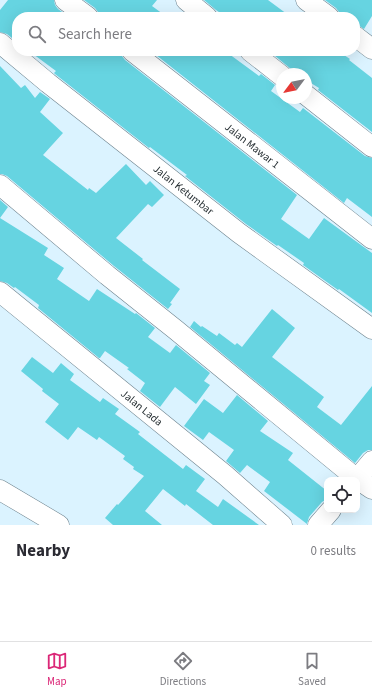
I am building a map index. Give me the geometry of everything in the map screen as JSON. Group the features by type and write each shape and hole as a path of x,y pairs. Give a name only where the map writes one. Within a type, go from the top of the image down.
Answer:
{"street":[{"path":"65,0 81,12"},
{"path":"186,0 201,12"},
{"path":"306,0 322,12"},
{"path":"360,40 372,49"},
{"name":"Jalan Ketumbar","path":"0,43 12,53"},
{"name":"Jalan Ketumbar","path":"16,56 238,233 372,329"},
{"name":"Jalan Mawar 1","path":"138,56 372,239"},
{"path":"256,56 276,71"},
{"path":"312,100 372,147"},
{"path":"0,185 107,275 362,483 372,461"},
{"name":"Jalan Lada","path":"0,292 226,475 282,525"},
{"path":"0,490 59,525"},
{"path":"318,525 328,513"}],"building":[{"path":"8,0 54,0 55,5 62,12 12,12 12,38 7,34 0,32 0,10"},
{"path":"84,0 157,0 152,6 160,12 98,12"},
{"path":"204,0 268,0 284,12 219,12"},
{"path":"325,0 372,0 372,16 364,29 360,26 360,12 339,12"},
{"path":"36,56 122,56 125,60 297,195 281,219 309,239 324,218 372,253 372,313 303,265 304,263 246,224 185,176 187,175 150,147 149,148 55,74 54,73 56,71"},
{"path":"157,56 232,56 259,76 261,74 275,85 271,91 276,95 276,104 289,104 300,112 303,108 365,156 372,158 372,217 347,198 344,203"},
{"path":"275,56 346,56 350,59 349,60 372,78 372,132 318,90 319,88 312,84 312,68 290,68"},
{"path":"0,66 21,88 25,85 35,98 40,92 50,99 40,112 63,133 43,155 88,190 89,188 96,193 126,164 146,185 150,181 164,195 152,207 148,204 116,238 180,289 170,303 172,304 168,309 114,266 7,176 0,174"},
{"path":"0,200 8,207 0,218"},
{"path":"0,218 48,248 44,255 64,268 57,279 89,301 97,289 135,314 136,313 155,328 148,337 170,353 176,345 210,373 204,381 210,385 196,404 175,387 160,407 140,391 145,383 127,369 129,368 105,351 99,358 38,308 39,305 15,287 14,288 7,283 0,281"},
{"path":"272,309 295,328 272,357 324,397 317,407 341,425 372,386 372,450 368,450 363,453 355,463 190,327 194,321 201,327 202,326 217,336 219,333 235,345 237,343 242,347"},
{"path":"32,357 53,373 61,363 74,374 70,380 100,402 103,398 119,409 115,414 140,432 138,434 183,469 186,465 205,479 196,491 218,507 223,499 259,525 213,525 186,504 185,506 163,489 145,511 162,525 113,525 105,518 144,476 133,469 134,467 123,459 125,456 99,437 97,440 78,427 68,440 45,422 59,404 42,391 43,389 21,371"},
{"path":"237,395 268,421 260,431 293,453 288,460 324,489 324,501 309,517 307,524 264,491 270,482 247,465 240,473 226,461 234,450 209,432 203,440 184,426 204,399 223,413"}]}
